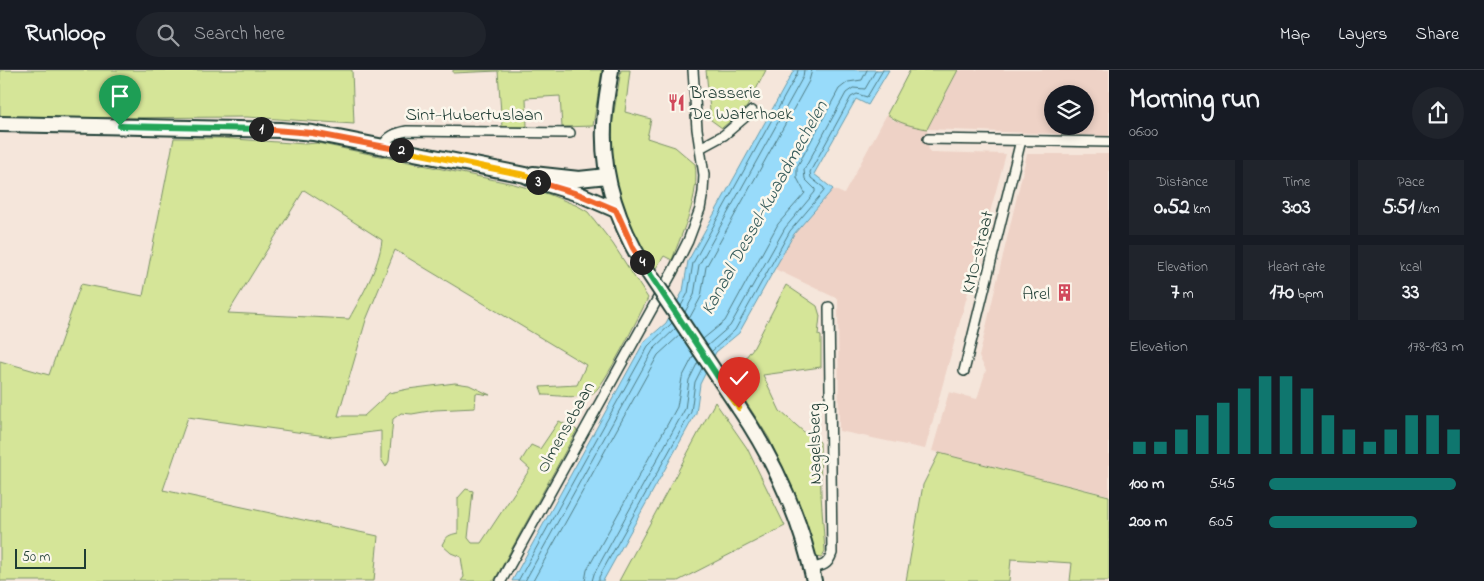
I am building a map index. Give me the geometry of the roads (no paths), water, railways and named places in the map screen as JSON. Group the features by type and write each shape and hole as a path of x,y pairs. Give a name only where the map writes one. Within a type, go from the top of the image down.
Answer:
{"street":[{"path":"611,70 604,127 607,176 616,210 633,248 644,266 739,408 775,469 803,537 813,575"},
{"name":"Olmensebaan","path":"501,581 674,271 688,241 700,208 704,174 693,70"},
{"path":"700,148 724,135 752,112"},
{"name":"Sint-Hubertuslaan","path":"0,124 280,130 312,133 525,175 616,210"},
{"name":"Sint-Hubertuslaan","path":"384,146 387,140 396,133 407,131 570,133"},
{"path":"928,139 1109,142"},
{"name":"KMO-straat","path":"964,371 1021,140"},
{"name":"Sint-Hubertuslaan","path":"525,175 538,174 579,179 607,176"},
{"name":"Nagelsberg","path":"813,575 830,561 832,553 828,307"}],"water":[{"name":"Kanaal Dessel-Kwaadmechelen","path":"794,70 889,70 868,105 856,99 814,174 833,189 794,234 739,333 716,352 700,384 696,413 603,581 512,581 644,342 666,323 683,291 688,261"}],"place":[{"name":"Brasserie De Waterhoek","path":"676,102"},
{"name":"Arel","path":"1064,293"}]}
